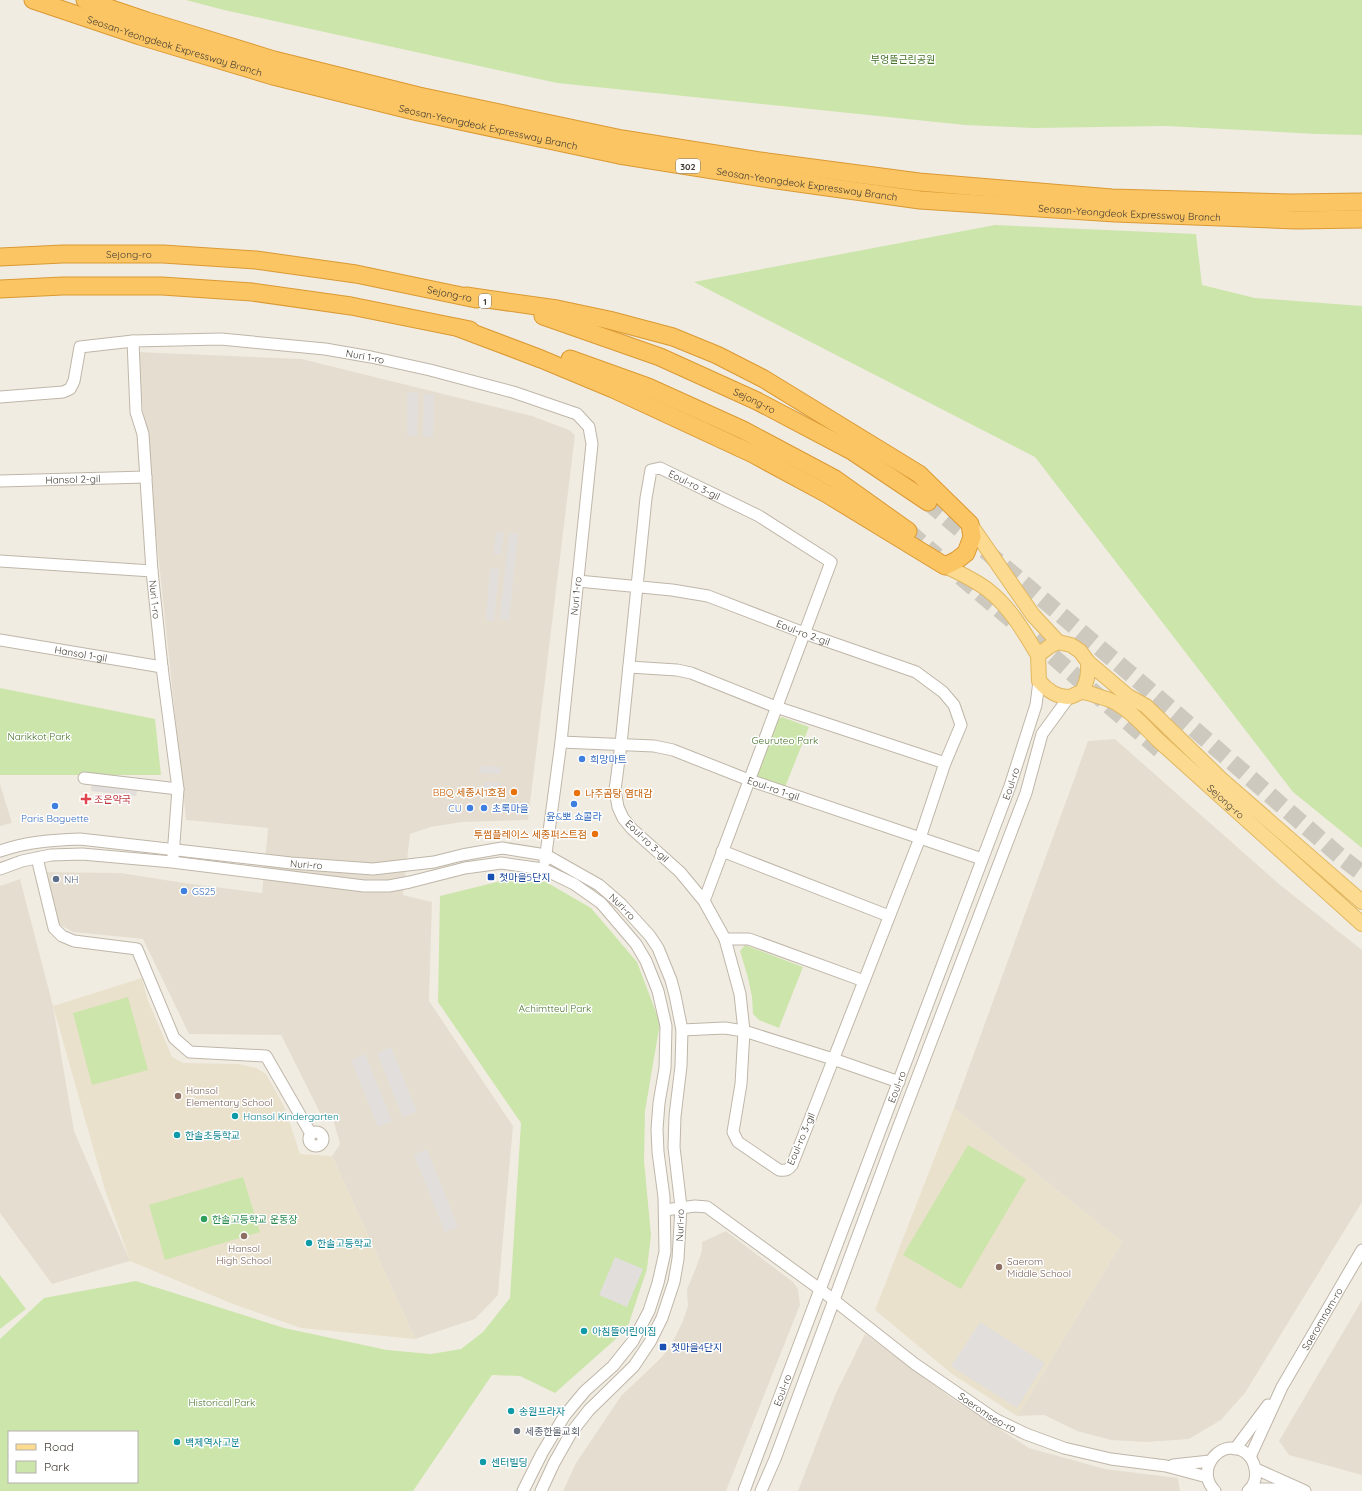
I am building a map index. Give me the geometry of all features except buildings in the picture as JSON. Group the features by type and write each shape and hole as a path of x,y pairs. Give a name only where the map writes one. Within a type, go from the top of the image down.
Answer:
{"highway":[{"name":"Seosan-Yeongdeok Expressway Branch","path":"33,0 140,36 273,76 418,112 627,156 770,180 920,200 1115,214 1296,220 1362,219"},
{"name":"Seosan-Yeongdeok Expressway Branch","path":"85,0 147,21 274,60 419,96 622,139 759,161 919,182 1112,198 1292,203 1362,202"},
{"name":"Sejong-ro","path":"0,257 62,254 155,254 256,260 356,274 466,296 553,319 660,358 757,401 852,452 928,502"},
{"path":"0,289 63,286 162,286 252,292 351,306 459,328 543,350 648,387 743,430 835,479 908,531"},
{"path":"459,328 541,358 613,389 753,454 827,494 945,566 957,560 966,553 972,537 970,524 919,474 764,378 717,355 673,337 609,320 557,309 466,296"}],"main road":[{"name":"Sejong-ro","path":"970,524 1033,615 1058,642 1071,645 1080,651 1088,662 1128,696 1146,706 1221,779 1362,902"},
{"path":"945,566 982,586 1006,606 1038,655 1039,681"},
{"path":"1038,655 1058,642"},
{"path":"1075,695 1089,674 1088,662"},
{"name":"Sejong-ro","path":"1039,681 1047,689 1057,694 1108,700 1121,706 1135,717 1158,740 1362,924"}],"street":[{"name":"Nuri 1-ro","path":"172,862 178,789 162,667 152,571 143,434 136,412 133,341 221,339 325,349 430,370 513,392 577,414 589,427 592,444 578,581 561,742 543,869"},
{"path":"0,397 63,392 70,389 74,381 80,348 133,341"},
{"name":"Eoul-ro 3-gil","path":"704,900 831,562 758,516 660,468 651,470 648,481 615,790 618,807 623,818 632,829 680,872 704,900 726,939 740,994 744,1031 741,1084 733,1132 738,1142 779,1170 784,1171 792,1165 920,838"},
{"name":"Hansol 2-gil","path":"0,481 146,477"},
{"path":"0,561 152,571"},
{"name":"Eoul-ro 2-gil","path":"578,581 672,590 708,596 804,633 916,672 943,692 954,705 961,724 945,763 920,838"},
{"name":"Hansol 1-gil","path":"0,640 162,667"},
{"path":"629,667 691,672 776,707 945,763"},
{"name":"Eoul-ro","path":"744,1491 1010,786 1036,705 1039,681"},
{"name":"Eoul-ro","path":"761,1491 835,1300 892,1144 1026,793 1042,734 1075,695"},
{"name":"Eoul-ro 1-gil","path":"561,742 654,746 673,750 749,780 982,860"},
{"path":"84,778 178,789"},
{"name":"Nuri-ro","path":"0,851 18,845 53,840 80,839 292,863 373,869 434,862 462,855 502,848 546,855 599,885 621,904 650,936 658,948 670,980 675,995 682,1030 681,1066 675,1116 674,1147 681,1207 678,1259 674,1282 662,1318 650,1342 634,1366 589,1410 571,1433 554,1463 541,1491"},
{"path":"722,851 890,916"},
{"name":"Nuri-ro","path":"0,869 22,861 51,855 82,854 172,862 364,886 388,886 465,868 501,863 543,869 574,884 601,903 636,944 646,961 655,982 666,1026 665,1068 659,1103 657,1129 658,1152 665,1210 665,1252 658,1283 649,1310 633,1341 613,1366 565,1415 542,1453 523,1491"},
{"path":"37,858 54,928 62,936 74,941 137,949 174,1038 190,1052 266,1056 311,1134"},
{"path":"726,939 749,939 864,981"},
{"path":"682,1030 724,1028 744,1031 833,1059 899,1082"},
{"name":"Saeromseo-ro","path":"665,1210 681,1207 707,1207 835,1300 915,1364 995,1419 1026,1434 1064,1448 1111,1458 1166,1466"},
{"name":"Saeromnam-ro","path":"1250,1457 1282,1387 1362,1250"},
{"name":"Saeromnam-ro","path":"1235,1449 1282,1387"},
{"path":"1212,1490 1207,1476 1207,1469 1210,1461 1214,1455 1220,1451 1235,1449 1243,1451 1250,1457 1256,1469 1256,1476 1249,1490 1301,1490"},
{"path":"1166,1466 1210,1461"},
{"path":"1166,1466 1207,1476"},
{"path":"1256,1469 1301,1490"}],"shaded area":[{"path":"137,352 302,359 532,416 569,430 575,435 528,820 462,822 431,827 410,834 403,895 432,902 429,1001 513,1126 498,1295 475,1319 415,1339 332,1156 340,1144 333,1119 320,1113 281,1035 189,1034 143,939 73,932 55,922 40,872 121,873 262,893 268,828 186,820"},
{"path":"407,392 418,393 417,436 407,436"},
{"path":"424,394 434,394 433,437 423,437"},
{"path":"496,532 504,533 501,554 494,554"},
{"path":"509,533 518,533 509,620 500,619"},
{"path":"490,568 499,569 494,621 486,621"},
{"path":"1115,739 1279,884 1362,950 1362,1202 1245,1393 1221,1420 1189,1439 1147,1442 1111,1440 1077,1431 1044,1415 1017,1416 1122,1242 954,1108 1088,741"},
{"path":"480,766 501,767 500,774 479,773"},
{"path":"92,782 138,787 136,796 91,791"},
{"path":"484,782 501,783 500,791 483,789"},
{"path":"0,784 12,823 0,826"},
{"path":"20,879 53,1006 74,1131 130,1261 52,1284 0,1213 0,886"},
{"path":"142,978 147,998 172,1057 183,1063 239,1064 256,1068 266,1074 285,1108 300,1154 332,1156 415,1339 301,1328 233,1304 130,1261 105,1190 53,1006"},
{"path":"391,1047 417,1112 403,1118 377,1053"},
{"path":"365,1054 392,1121 378,1127 351,1060"},
{"name":"Saerom Middle School","path":"954,1108 1122,1242 1017,1416 952,1374 875,1310"},
{"path":"427,1149 458,1227 445,1232 414,1155"},
{"path":"726,1231 793,1282 798,1289 800,1305 726,1491 563,1491 576,1463 621,1396 660,1359 670,1347 682,1323 688,1306 687,1289 702,1250 702,1242"},
{"path":"615,1257 643,1269 627,1307 599,1295"},
{"path":"1362,1300 1362,1475 1289,1455 1279,1441"},
{"path":"980,1322 1045,1363 1017,1408 951,1366"},
{"path":"865,1334 953,1399 1029,1448 1105,1469 1178,1478 1180,1491 798,1491 835,1395"}],"green space":[{"name":"부엉뜰근린공원","path":"186,0 1362,0 1362,135 1166,126 1034,128 965,125 557,83 224,10"},
{"path":"995,225 1196,234 1202,285 1255,298 1362,306 1362,848 1293,792 1035,457 694,282"},
{"name":"Narikkot Park","path":"0,688 155,719 161,775 0,775"},
{"name":"Geuruteo Park","path":"782,717 809,727 785,787 759,778 755,772 774,721"},
{"path":"505,880 546,882 591,908 637,962 660,1023 645,1111 644,1161 651,1235 647,1269 627,1329 555,1393 520,1376 492,1375 413,1491 0,1491 0,1339 44,1298 136,1281 284,1328 387,1350 431,1354 461,1349 483,1332 510,1298 521,1123 438,1002 440,896"},
{"path":"745,945 803,967 779,1028 759,1020 753,1014 752,997 740,951"},
{"path":"128,997 148,1070 92,1085 73,1013"},
{"path":"968,1145 1026,1179 961,1289 903,1255"},
{"name":"한솔고등학교 운동장","path":"243,1177 260,1232 165,1260 149,1205"},
{"path":"0,1275 26,1309 0,1329"}],"tunnel":[{"path":"928,502 1147,688 1342,858 1362,873"},
{"path":"908,531 937,556"},
{"path":"961,577 1014,622"},
{"path":"1034,640 1160,750"}],"place":[{"name":"희망마트","path":"582,759"},
{"name":"BBQ 세종시1호점","path":"514,792"},
{"name":"나주곰탕 염대감","path":"577,793"},
{"name":"조은약국","path":"86,799"},
{"name":"윤&뽀 쇼콜라","path":"574,804"},
{"name":"Paris Baguette","path":"55,806"},
{"name":"CU","path":"470,808"},
{"name":"초록마을","path":"484,808"},
{"name":"투썸플레이스 세종퍼스트점","path":"595,834"},
{"name":"첫마을5단지","path":"491,877"},
{"name":"NH","path":"56,879"},
{"name":"GS25","path":"184,891"},
{"name":"Hansol Elementary School","path":"178,1096"},
{"name":"Hansol Kindergarten","path":"235,1116"},
{"name":"한솔초등학교","path":"177,1135"},
{"name":"한솔고등학교 운동장","path":"204,1219"},
{"name":"Hansol High School","path":"244,1236"},
{"name":"한솔고등학교","path":"309,1243"},
{"name":"Saerom Middle School","path":"999,1267"},
{"name":"아침뜰어린이집","path":"584,1331"},
{"name":"첫마을4단지","path":"663,1347"},
{"name":"송원프라자","path":"511,1411"},
{"name":"세종한울교회","path":"517,1431"},
{"name":"백제역사고분","path":"177,1442"},
{"name":"센터빌딩","path":"483,1462"}],"park label":[{"name":"Achimtteul Park","path":"555,1008"},
{"name":"Historical Park","path":"222,1402"}]}
